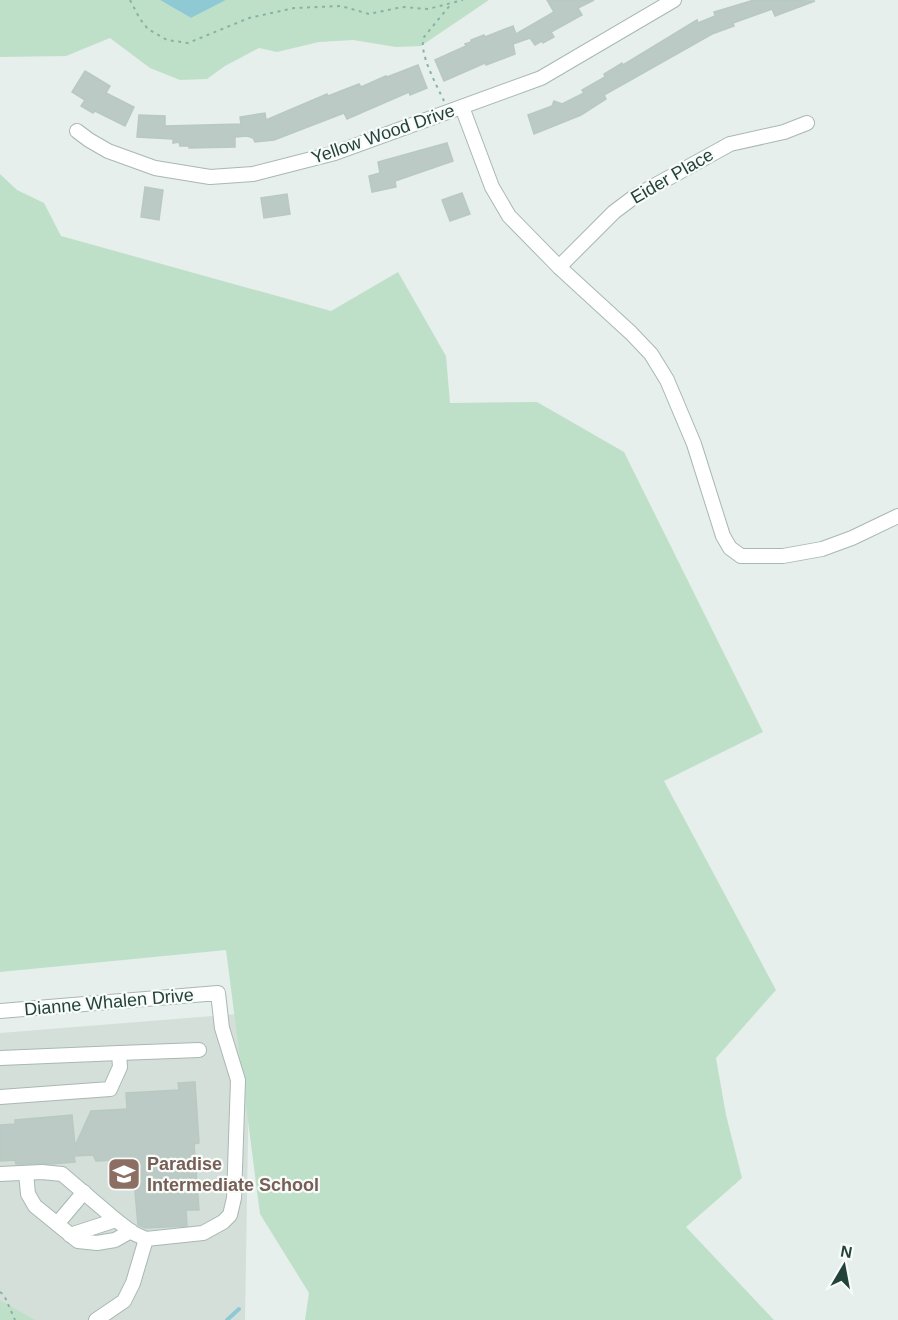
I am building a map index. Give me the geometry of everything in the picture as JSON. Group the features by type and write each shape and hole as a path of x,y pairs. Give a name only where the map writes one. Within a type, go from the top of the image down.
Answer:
{"street":[{"name":"Yellow Wood Drive","path":"77,131 108,151 155,168 190,175 253,174 306,162 549,74 674,0"},
{"path":"456,109 501,206 516,225 644,347 667,380 694,444 723,536 730,548 741,556 760,557 783,556 822,549 898,516"},
{"name":"Eider Place","path":"559,267 620,207 653,186 730,144 784,132 807,123"},
{"name":"Dianne Whalen Drive","path":"0,1011 218,993 222,1028 238,1080 234,1198 230,1215 223,1222 203,1233 146,1239"},
{"path":"0,1058 199,1050"},
{"path":"0,1096 110,1089 120,1066 119,1053"},
{"path":"26,1173 28,1194 35,1206 78,1241 97,1243 115,1240 131,1231"},
{"path":"0,1174 62,1174 116,1220 146,1239 133,1283 124,1301 96,1320"},
{"path":"57,1224 84,1192"},
{"path":"70,1235 116,1220"}],"path":[{"path":"130,0 148,29 167,40 188,43 249,18 294,8 341,6 369,14 402,7 428,9 464,0"},
{"path":"451,4 424,37 422,43 436,85 456,109"},
{"path":"0,1292 4,1295 15,1320"}],"shaded area":[{"name":"Paradise Intermediate School","path":"250,1013 245,1320 6,1320 0,1316 0,1033"}],"green space":[{"path":"0,0 160,0 191,18 226,0 489,0 421,46 396,47 353,40 319,42 277,52 259,48 225,66 207,79 180,80 150,68 110,38 66,56 0,57"},
{"path":"0,174 17,190 44,203 61,236 331,311 398,272 446,356 450,403 537,402 624,452 763,732 664,781 776,990 716,1058 726,1115 742,1178 686,1227 774,1320 305,1320 309,1293 260,1214 226,950 0,972"},
{"path":"0,1300 35,1320 0,1320"}],"water":[{"path":"160,0 226,0 191,18"}],"building":[{"path":"547,0 594,0 578,8 582,15 551,32 554,37 543,43 542,41 535,45 530,38 513,44 515,54 486,65 485,63 444,81 435,60 484,35 485,37 513,26 516,34 554,12"},
{"path":"754,0 815,1 775,16 772,9 733,23 734,26 712,34 604,95 606,99 581,115 534,134 528,115 552,106 554,101 562,104 584,93 582,90 605,77 604,74 697,20 698,23 715,16 714,12"},
{"path":"418,65 427,88 410,95 409,92 347,119 344,113 274,140 255,142 253,138 247,136 235,137 235,147 189,148 189,146 180,146 179,142 173,143 173,139 137,137 139,115 165,116 165,126 241,124 240,117 265,113 266,120 327,94 328,96 359,84 361,87"},
{"path":"85,71 110,86 106,93 134,107 125,126 81,106 85,100 72,92"},
{"path":"447,143 453,161 395,181 396,187 372,192 369,176 380,173 378,162"},
{"path":"145,187 163,190 159,220 141,217"},
{"path":"462,193 470,214 450,221 442,200"},
{"path":"287,194 290,214 264,218 261,198"},
{"path":"195,1082 199,1143 194,1144 199,1210 186,1210 187,1226 145,1228 138,1225 133,1169 128,1169 128,1164 117,1165 117,1160 96,1161 93,1155 74,1156 75,1162 50,1164 16,1164 15,1160 0,1161 0,1125 15,1124 15,1120 72,1115 75,1146 91,1111 127,1109 126,1093 179,1090 178,1083"}],"waterway":[{"path":"227,1320 239,1309"}],"place":[{"name":"Paradise Intermediate School","path":"124,1174"}]}
